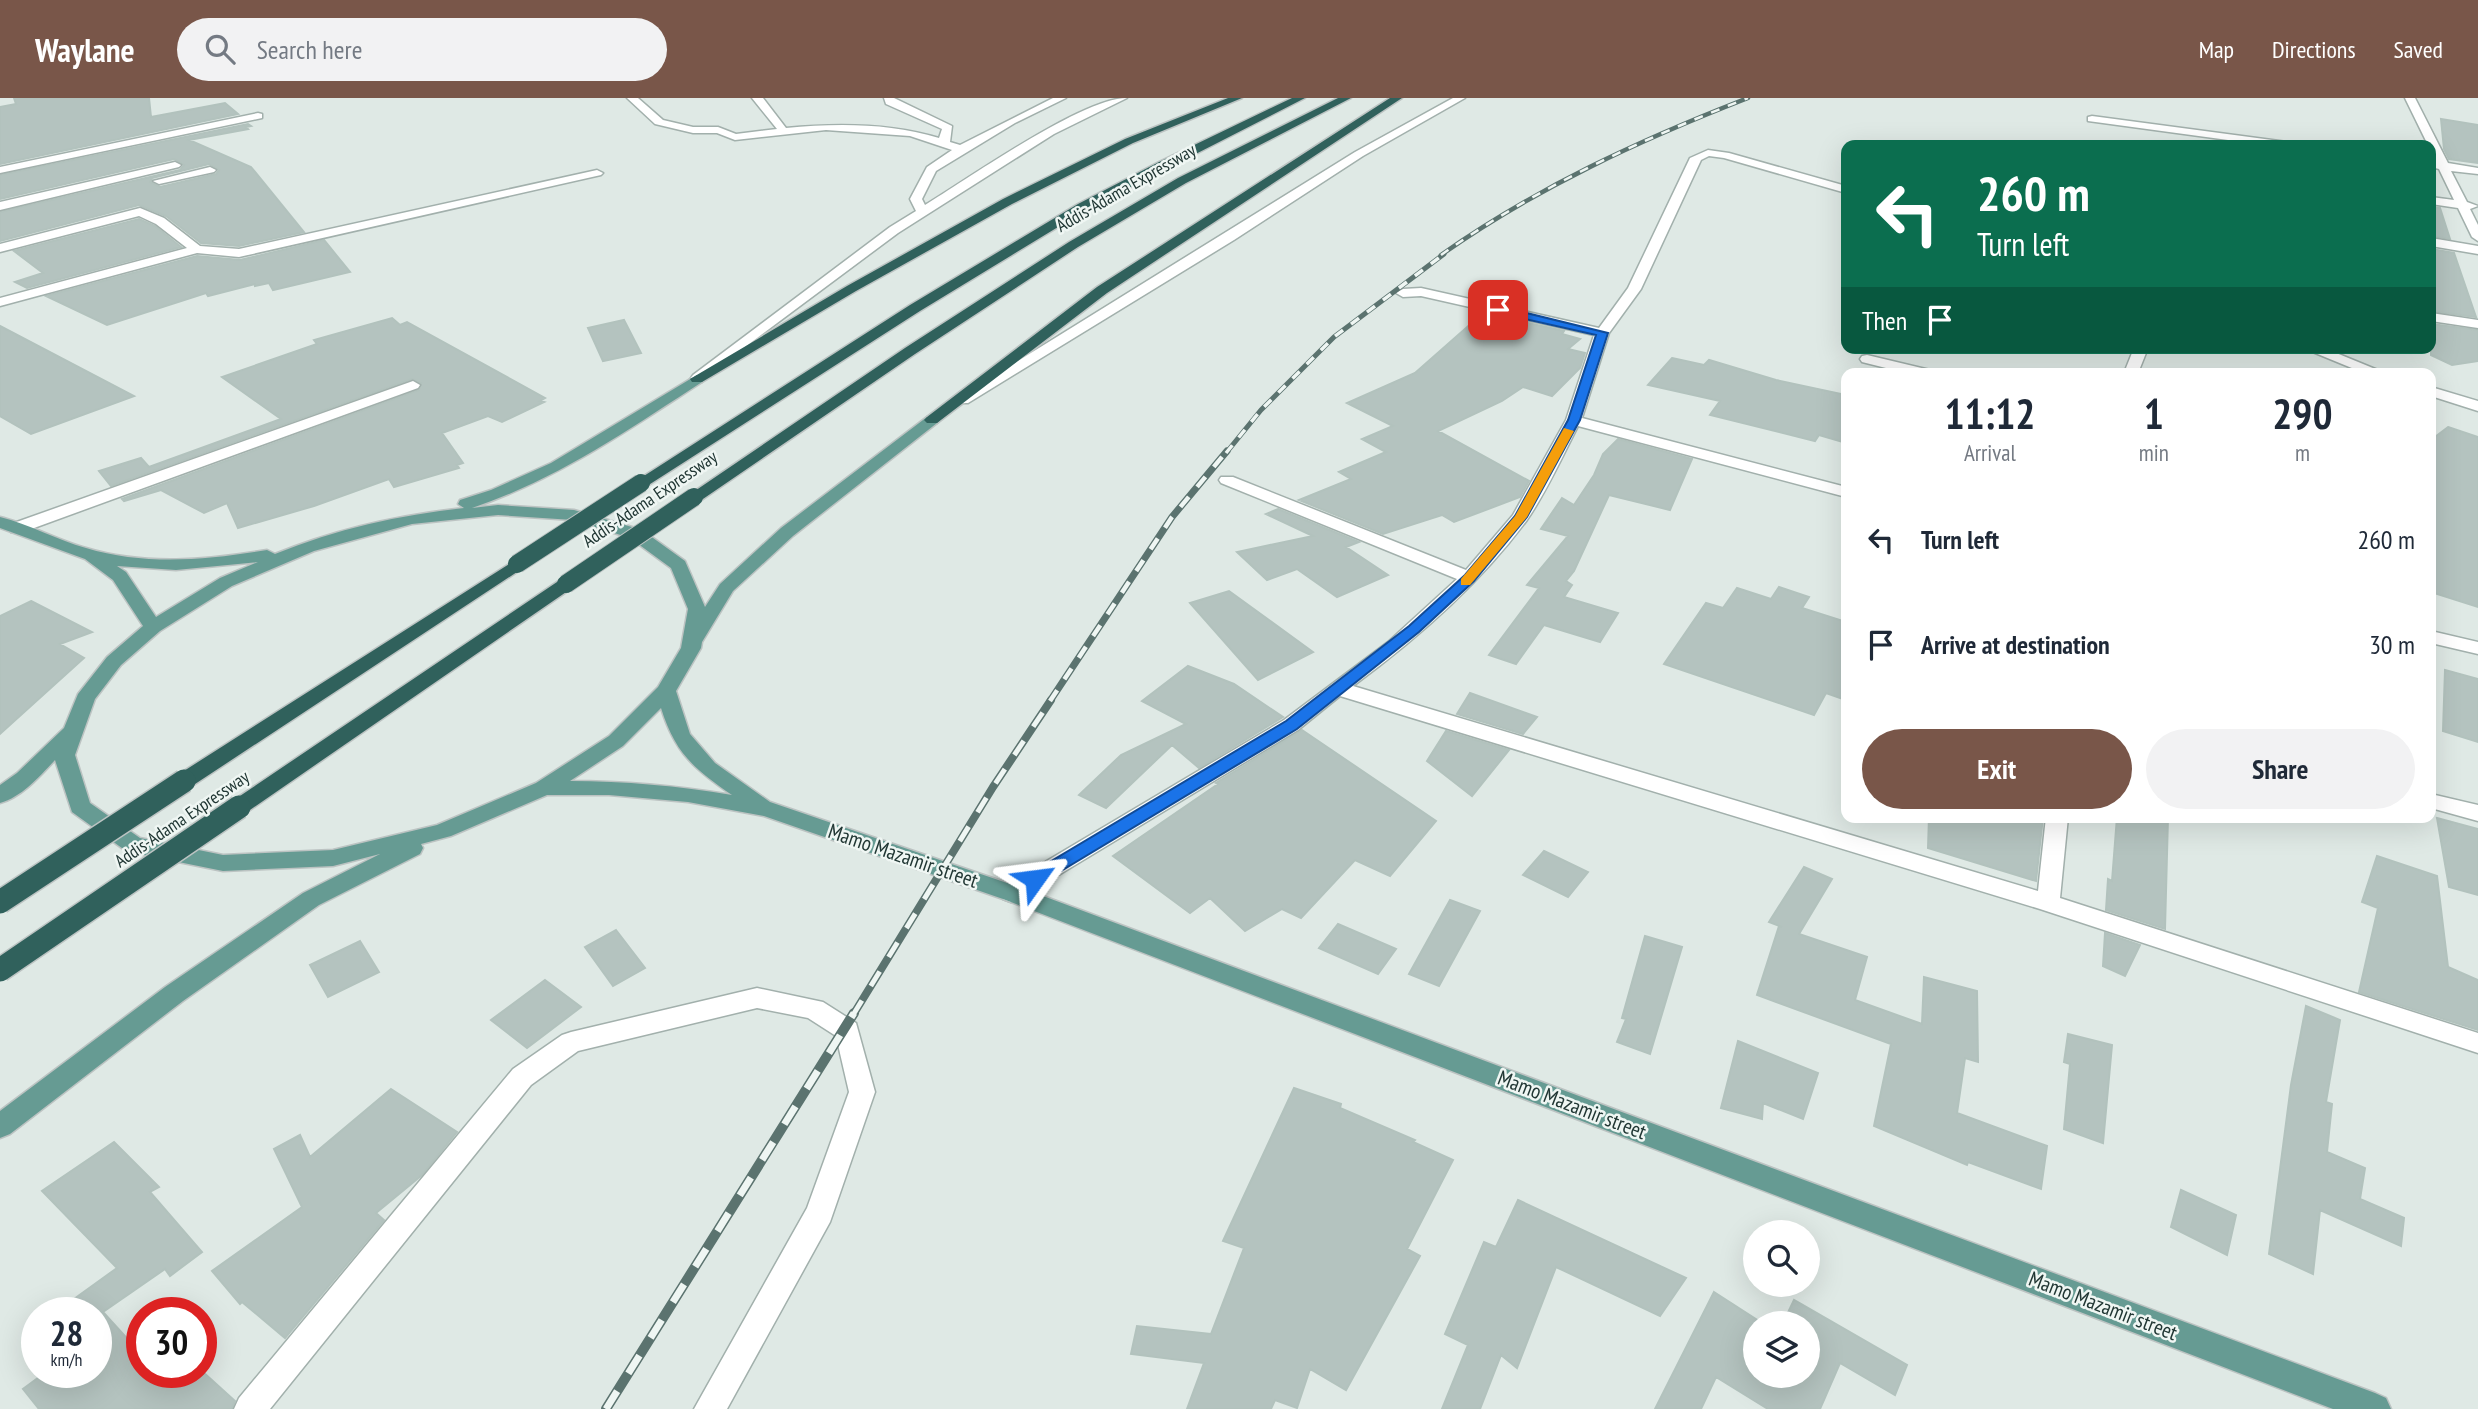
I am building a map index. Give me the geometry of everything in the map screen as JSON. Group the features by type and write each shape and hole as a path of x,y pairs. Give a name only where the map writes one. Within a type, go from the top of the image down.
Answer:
{"highway":[{"path":"697,379 904,256 1032,188 1117,146 1237,98"},
{"name":"Addis-Adama Expressway","path":"0,902 641,483 974,271 1084,206 1207,141 1300,98"},
{"name":"Addis-Adama Expressway","path":"0,970 1021,277 1120,216 1244,147 1346,98"},
{"path":"932,420 1102,290 1397,98"}],"main road":[{"path":"8,525 86,554 148,563 189,565 240,560 308,547 494,496 563,464 697,379"},
{"path":"0,1126 174,994 312,899 443,831 544,788 616,741 666,691 726,588 787,532 932,420"},
{"path":"412,519 498,510 574,515 636,534 679,565 697,609 691,648"},
{"path":"308,547 226,582 153,627 114,662 85,698 64,755 80,807 134,845 223,863 332,858 443,831"},
{"path":"86,554 120,576 153,627"},
{"path":"666,691 680,736 707,768 767,809"},
{"path":"0,796 25,778 74,729"},
{"path":"544,788 609,788 688,795 767,809"},
{"name":"Mamo Mazamir street","path":"767,809 1011,893 2375,1409"}],"street":[{"path":"632,98 659,122 693,130 718,130 735,137 826,127 911,134 961,149"},
{"path":"757,98 783,131"},
{"path":"889,98 890,102 948,128 944,136 945,144"},
{"path":"697,379 922,211 1050,132 1122,98"},
{"path":"932,420 1359,154 1460,98"},
{"path":"2410,98 2430,140"},
{"path":"922,211 916,199 931,169 1011,121 1057,99"},
{"path":"0,170 258,116"},
{"path":"2092,119 2250,140"},
{"path":"2436,152 2478,237"},
{"path":"1011,893 1292,725 1395,646 1469,578 1520,517 1574,420 1602,333 1634,289 1696,158 1708,153 1725,155 1841,189"},
{"path":"0,206 175,165"},
{"path":"2436,165 2478,171"},
{"path":"93,184 113,190 210,170"},
{"path":"0,302 197,249 239,253 597,173"},
{"path":"2436,202 2478,207"},
{"path":"0,248 140,212 160,221 197,249"},
{"path":"2436,244 2478,250"},
{"path":"1403,293 1421,292 1602,333"},
{"path":"2436,318 2478,324"},
{"path":"2326,354 2364,368"},
{"path":"1867,359 1904,368"},
{"path":"8,525 413,385"},
{"path":"2436,393 2478,406"},
{"path":"1574,420 1841,491"},
{"path":"1227,480 1469,578"},
{"path":"2436,638 2478,648"},
{"path":"1337,688 2048,902 2478,1043"},
{"path":"2436,801 2478,813"},
{"path":"2048,902 2056,823"},
{"path":"250,1409 522,1077 572,1042 757,999 814,1009 847,1030 862,1092 820,1213 710,1409"}],"building":[{"path":"14,98 149,98 151,117 225,103 238,114 0,164 0,107 16,104"},
{"path":"2441,119 2478,125 2478,163 2449,159 2444,149"},
{"path":"248,124 251,126 246,127 248,129 189,140 251,167 304,232 239,246 201,243 166,216 139,205 0,241 0,212 180,170 184,165 174,159 0,199 0,175","holes":["209,164 219,170 216,174 160,187 150,182 152,178"]},
{"path":"2436,208 2440,208 2450,239 2436,237"},
{"path":"139,219 155,226 181,247 27,288 15,282 43,273 14,251"},
{"path":"324,240 350,272 273,290 269,283 208,296 206,293 107,325 46,296 197,256 240,260"},
{"path":"2436,250 2454,253 2476,317 2436,312"},
{"path":"1483,313 1564,331 1562,334 1580,339 1568,349 1585,353 1580,368 1552,396 1523,387 1502,401 1438,431 1529,481 1520,497 1454,522 1442,515 1383,534 1299,500 1351,479 1339,472 1386,452 1362,439 1393,426 1347,403 1415,373"},
{"path":"392,318 400,325 407,322 545,398 540,401 544,402 502,422 488,416 442,433 463,463 457,465 459,468 394,487 389,479 314,506 238,528 227,503 204,513 161,490 124,501 122,499 419,390 421,383 412,379 111,486 99,471 141,458 149,467 281,419 222,377 317,344 314,340"},
{"path":"624,320 641,353 603,361 588,328"},
{"path":"2436,325 2478,330 2478,361 2452,365 2431,355 2436,354"},
{"path":"0,326 134,396 31,434 0,416"},
{"path":"1672,358 1704,365 1709,360 1776,380 1841,394 1841,442 1819,435 1815,441 1710,415 1720,401 1648,385"},
{"path":"2448,427 2478,437 2478,607 2436,594 2436,436"},
{"path":"1618,439 1692,459 1670,510 1609,495 1574,571 1566,581 1572,585 1564,597 1618,613 1600,642 1544,625 1516,664 1489,655 1539,588 1527,585 1568,536 1541,529 1562,498 1574,505 1594,475 1603,454"},
{"path":"1278,509 1359,542 1346,547 1388,575 1337,597 1297,569 1267,580 1237,552 1313,536 1266,514"},
{"path":"1779,587 1809,597 1802,608 1841,620 1841,698 1826,693 1814,715 1664,664 1706,603 1723,608 1737,588 1771,599"},
{"path":"1229,591 1313,652 1258,680 1190,603"},
{"path":"31,601 92,632 60,644 84,658 0,734 0,616"},
{"path":"1188,666 1234,684 1283,717 1199,768 1172,745 1106,808 1079,795 1121,755 1186,724 1142,701"},
{"path":"2445,670 2478,679 2478,742 2443,731"},
{"path":"1470,693 1537,717 1523,734 1457,714"},
{"path":"1302,730 1436,821 1390,876 1355,860 1301,918 1282,909 1245,931 1210,898 1190,913 1113,856 1218,784 1216,783"},
{"path":"1446,731 1509,750 1472,796 1427,761"},
{"path":"2437,818 2478,829 2478,895 2449,887"},
{"path":"1929,823 2042,823 2036,881 1928,848"},
{"path":"2117,823 2168,823 2165,929 2106,910 2108,879 2112,881"},
{"path":"1544,851 1588,872 1568,897 1523,875"},
{"path":"2377,856 2437,876 2448,967 2478,980 2478,1030 2359,992 2378,908 2362,902"},
{"path":"1804,867 1832,879 1799,934 1867,957 1855,1000 1922,1024 1924,977 1977,991 1978,1062 1965,1058 1957,1113 2047,1146 2041,1189 1968,1162 1967,1165 1874,1126 1891,1044 1757,995 1779,926 1782,927 1769,922"},
{"path":"1450,900 1480,911 1439,986 1409,974"},
{"path":"1338,924 1396,949 1378,974 1319,948"},
{"path":"616,930 645,968 613,986 585,947"},
{"path":"2105,933 2140,945 2125,976 2103,966"},
{"path":"1645,936 1682,947 1650,1054 1617,1042 1626,1019 1622,1018"},
{"path":"360,941 379,972 328,997 310,965"},
{"path":"545,980 581,1007 527,1048 491,1020"},
{"path":"2306,1006 2340,1020 2326,1102 2332,1104 2327,1152 2365,1168 2360,1199 2404,1218 2401,1246 2320,1210 2313,1274 2269,1254 2291,1085"},
{"path":"2068,1034 2112,1045 2103,1143 2064,1129 2070,1064 2064,1062"},
{"path":"1738,1041 1818,1073 1803,1119 1763,1103 1762,1119 1721,1108"},
{"path":"1294,1088 1341,1104 1340,1108 1415,1140 1413,1142 1453,1160 1407,1249 1420,1256 1346,1390 1310,1369 1297,1408 1275,1400 1271,1409 1187,1409 1204,1363 1131,1354 1137,1326 1211,1334 1244,1248 1223,1241"},
{"path":"391,1089 457,1132 422,1175 376,1213 384,1220 285,1338 242,1302 240,1304 212,1271 302,1207 274,1149 300,1135 310,1157"},
{"path":"114,1142 159,1187 150,1192 202,1252 170,1276 165,1269 112,1306 112,1297 77,1297 117,1268 42,1191"},
{"path":"2181,1190 2236,1215 2227,1255 2171,1227"},
{"path":"1518,1200 1686,1278 1660,1316 1556,1267 1517,1368 1501,1355 1480,1409 1442,1409 1468,1345 1445,1334 1484,1242 1496,1247"},
{"path":"1714,1292 1743,1311 1743,1388 1820,1388 1820,1315 1907,1365 1895,1395 1840,1363 1820,1409 1768,1409 1716,1377 1701,1409 1655,1409"},
{"path":"1794,1300 1813,1311 1789,1311"},
{"path":"112,1322 126,1337 126,1388 217,1388 217,1385 235,1401 232,1409 39,1409 23,1389 112,1388"}],"railway":[{"path":"1441,255 1514,208 1590,167 1628,148 1748,98"},
{"path":"1226,453 1261,410 1334,337 1444,254"},
{"path":"1050,701 1172,517 1227,451"},
{"path":"853,1015 993,787 1051,700"},
{"path":"606,1409 854,1013"}],"slow traffic":[{"path":"1466,582 1520,517 1568,431"}],"route":[{"path":"1035,879 1292,725 1414,629 1469,578 1520,517 1574,420 1602,333 1498,310"}]}
